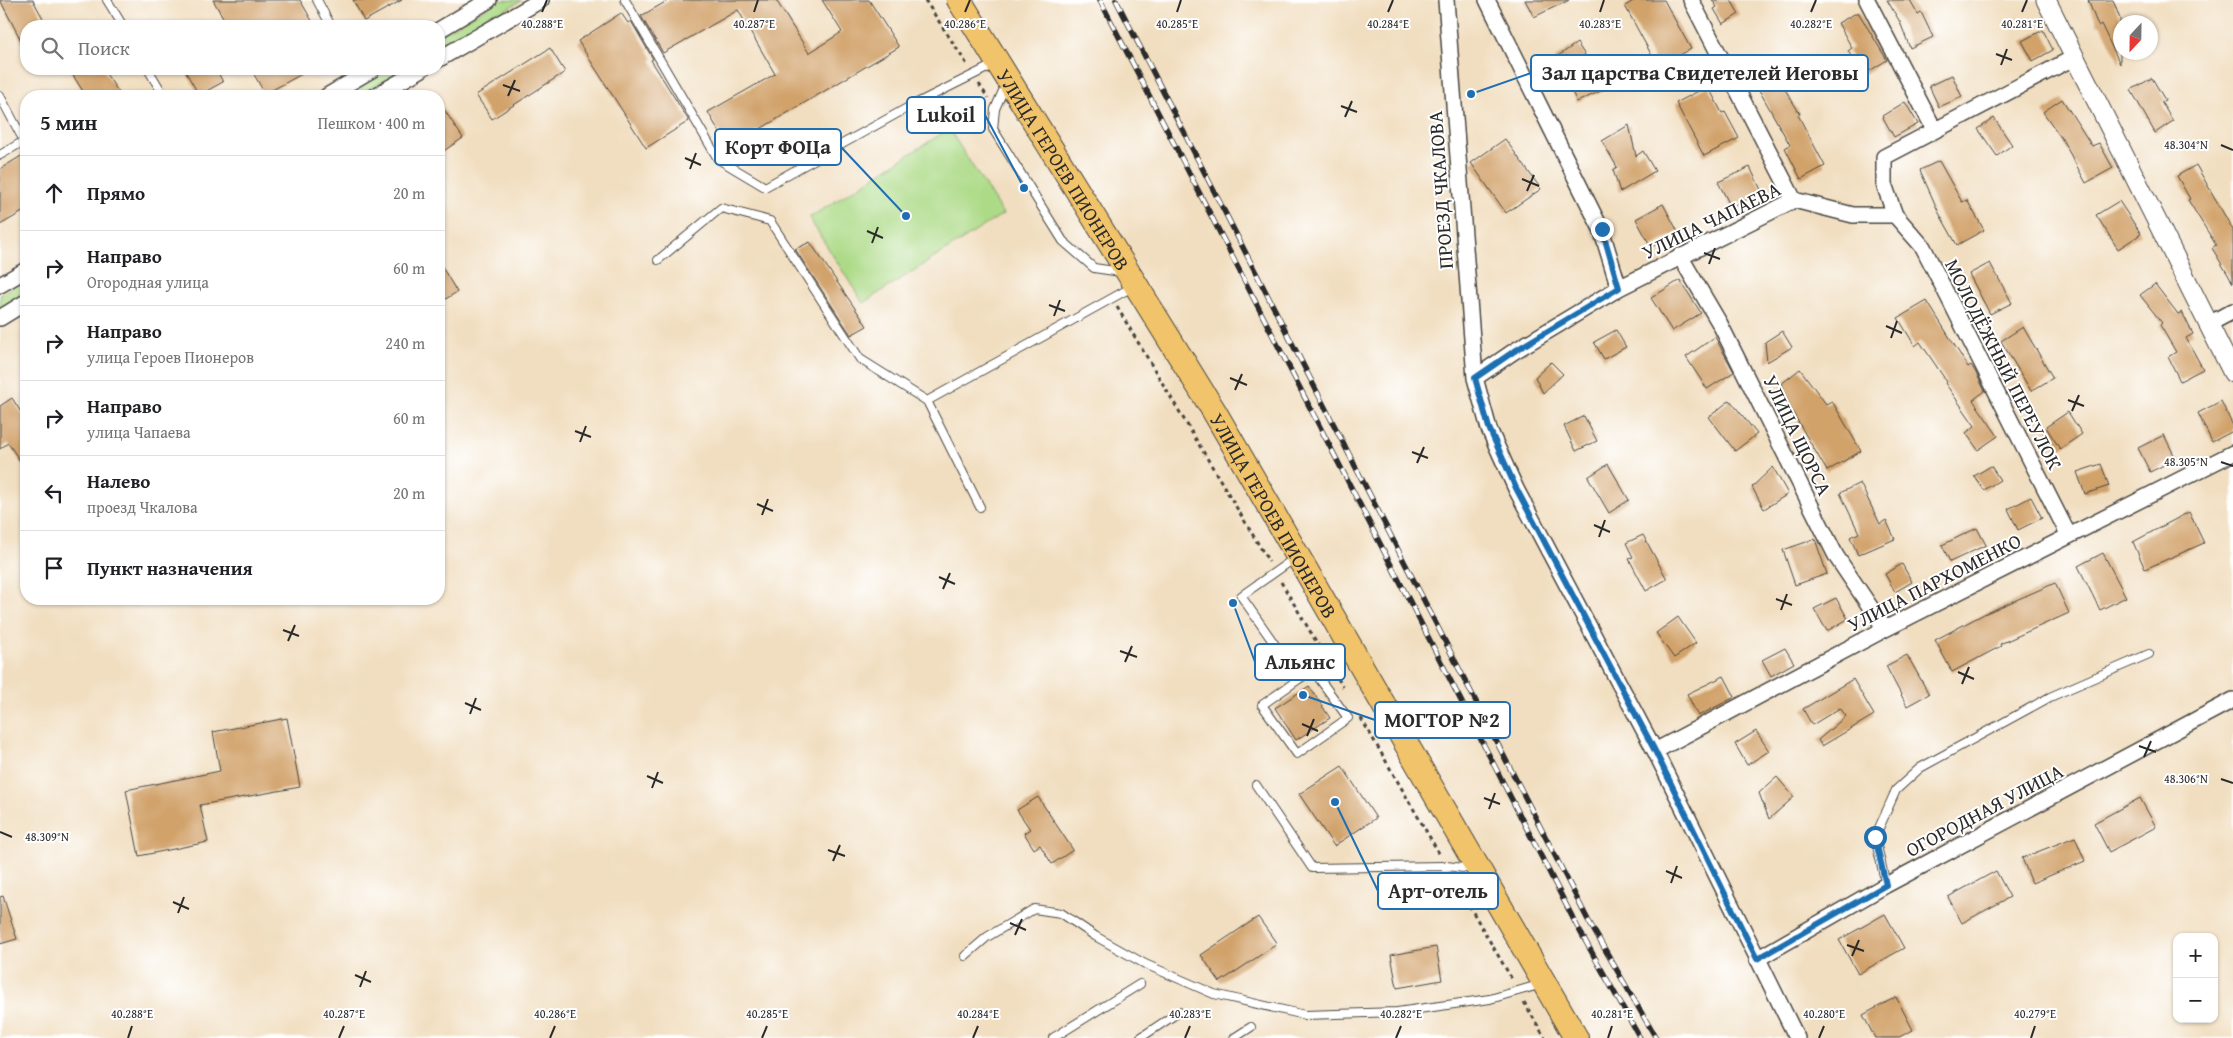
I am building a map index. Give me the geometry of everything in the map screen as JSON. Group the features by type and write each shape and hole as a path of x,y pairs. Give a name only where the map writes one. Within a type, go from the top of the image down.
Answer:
{"main road":[{"name":"УЛИЦА ГЕРОЕВ ПИОНЕРОВ","path":"960,0 1214,411 1576,1038"}],"street":[{"path":"445,26 489,0"},
{"path":"445,55 540,0"},
{"name":"ПРОЕЗД ЧКАЛОВА","path":"1446,0 1475,378"},
{"path":"1487,0 1602,229 1619,288"},
{"path":"1690,0 1794,200"},
{"path":"1867,0 1934,129"},
{"path":"2046,0 2233,373"},
{"path":"1896,215 1884,184 1884,157 2074,57"},
{"path":"335,90 353,75"},
{"path":"385,90 412,75"},
{"name":"УЛИЦА ЧАПАЕВА","path":"1475,378 1513,352 1619,288 1794,200 1853,215 1896,215"},
{"name":"МОЛОДЁЖНЫЙ ПЕРЕУЛОК","path":"1896,215 1923,247 2069,536"},
{"name":"УЛИЦА ЩОРСА","path":"1680,256 1720,324 1836,556 1885,629"},
{"path":"0,285 20,273"},
{"path":"0,318 20,306"},
{"path":"2209,324 2233,311"},
{"path":"1475,378 1489,428 1516,488 1655,751 1797,1038"},
{"name":"УЛИЦА ПАРХОМЕНКО","path":"1655,751 1885,629 2233,453"},
{"name":"ОГОРОДНАЯ УЛИЦА","path":"1757,959 1886,885 2233,700"}],"lane":[{"path":"107,0 119,20"},
{"path":"317,0 328,20"},
{"path":"624,0 718,159 765,187 907,108 974,76 1003,71 993,129 1063,241 1094,268 1133,280"},
{"path":"152,75 160,90"},
{"path":"0,96 20,133"},
{"path":"0,155 20,142"},
{"path":"658,260 721,208 770,221 860,358 926,401 980,506"},
{"path":"926,401 1112,298 1133,280"},
{"path":"1299,556 1241,596 1299,679"},
{"path":"1886,885 1875,837 1896,790 1920,768 2050,697 2149,654"},
{"path":"1313,670 1348,718 1297,754 1262,705 1299,679 1313,670"},
{"path":"1256,785 1312,868 1446,866 1480,870"},
{"path":"965,956 987,937 1034,909 1061,913 1145,964 1214,994 1305,1015 1397,1012 1490,999 1544,983"},
{"path":"1053,1038 1140,984"},
{"path":"1140,1038 1179,1012"},
{"path":"1234,1038 1251,1027"}],"path":[{"path":"925,0 995,109"},
{"path":"1112,298 1344,690"},
{"path":"1359,715 1545,1038"}],"green space":[{"path":"500,0 522,0 445,45 445,32"},
{"path":"368,75 395,75 369,90 342,90"},
{"path":"949,129 1003,214 863,303 809,218"},
{"path":"20,283 20,296 0,308 0,295"}],"building":[{"path":"0,0 33,0 44,20 20,20 20,38"},
{"path":"213,0 300,0 312,20 225,20"},
{"path":"353,0 402,0 366,20 363,20"},
{"path":"669,0 776,0 809,53 842,32 822,0 869,0 899,47 728,148 708,112 775,74 738,10 663,53 641,16"},
{"path":"1525,0 1569,0 1534,17"},
{"path":"1635,0 1664,0 1691,49 1658,67 1625,6"},
{"path":"1712,0 1731,0 1739,14 1723,24 1714,9 1717,7"},
{"path":"1887,0 1910,0 1918,14 1921,12 1933,37 1910,48 1900,22"},
{"path":"2088,0 2113,0 2119,15 2113,15 2113,49 2101,24 2098,26"},
{"path":"1858,12 1887,60 1863,75 1848,51 1852,48 1838,23"},
{"path":"621,13 628,23 631,21 653,59 651,60 689,121 646,148 578,41"},
{"path":"2043,30 2053,50 2033,61 2022,41"},
{"path":"1577,43 1592,66 1600,62 1612,86 1577,102 1555,58"},
{"path":"550,48 565,72 492,119 476,95"},
{"path":"1768,61 1800,114 1798,115 1825,166 1801,179 1785,148 1790,145 1759,90 1757,91 1746,73"},
{"path":"73,75 107,75 117,90 82,90"},
{"path":"187,75 219,75 223,82 208,90 196,90"},
{"path":"254,75 300,75 272,90 263,90"},
{"path":"1952,75 1962,97 1939,107 1929,86"},
{"path":"2152,78 2165,100 2161,102 2173,121 2155,133 2131,90"},
{"path":"1708,86 1722,113 1725,112 1739,138 1704,156 1676,103"},
{"path":"2062,99 2092,146 2099,143 2113,168 2086,183 2062,139 2043,112"},
{"path":"1905,102 1918,124 1894,137 1882,116"},
{"path":"445,111 463,138 445,150"},
{"path":"1994,118 2012,145 1997,156 1978,129"},
{"path":"1629,125 1636,156 1643,151 1655,171 1620,192 1613,170 1617,167 1602,141"},
{"path":"1505,139 1541,189 1506,213 1471,163"},
{"path":"20,157 20,213 0,225 0,169"},
{"path":"1939,161 1962,202 1967,200 1984,230 1957,245 1939,213 1920,170"},
{"path":"2196,165 2233,230 2233,283 2212,248 2216,245 2188,200 2190,199 2177,176"},
{"path":"1750,167 1762,192 1731,207 1718,182"},
{"path":"2119,201 2141,234 2118,249 2096,215"},
{"path":"1663,204 1678,232 1651,247 1636,219"},
{"path":"810,242 867,326 851,335 795,249"},
{"path":"1990,263 2012,303 1990,314 1969,274"},
{"path":"445,272 457,292 445,299"},
{"path":"1680,280 1701,313 1672,331 1651,298"},
{"path":"2155,284 2178,314 2182,312 2193,334 2186,338 2203,369 2180,381 2168,357 2176,352 2160,325 2162,323 2140,295"},
{"path":"1927,301 1968,367 1971,365 1975,371 1985,391 1973,400 1998,436 1978,450 1966,433 1975,426 1945,383 1947,382 1920,342 1915,346 1898,318"},
{"path":"2023,327 2053,378 2031,391 2001,341"},
{"path":"1616,330 1626,347 1604,359 1594,342"},
{"path":"1782,331 1792,347 1767,362 1765,342"},
{"path":"1715,337 1734,372 1707,389 1686,357"},
{"path":"1551,362 1563,374 1543,393 1535,377"},
{"path":"1800,369 1826,404 1832,401 1861,451 1827,471 1790,408 1781,384"},
{"path":"12,398 20,411 20,461 8,443 0,449 0,406"},
{"path":"1730,400 1757,434 1735,451 1709,417"},
{"path":"2221,401 2233,426 2233,431 2212,442 2198,413"},
{"path":"2068,412 2082,434 2060,449 2046,427"},
{"path":"1584,416 1597,441 1576,451 1564,426"},
{"path":"2164,435 2176,459 2150,472 2138,448"},
{"path":"1608,464 1629,500 1609,513 1588,477"},
{"path":"2101,464 2109,486 2085,494 2077,472"},
{"path":"1991,466 2000,480 1984,490 1974,476"},
{"path":"1773,467 1788,494 1764,509 1752,487"},
{"path":"1860,483 1880,524 1886,520 1895,539 1858,555 1850,537 1859,533 1840,493"},
{"path":"2031,497 2042,518 2018,530 2008,509"},
{"path":"2189,512 2204,543 2145,569 2133,542"},
{"path":"1977,528 1986,545 1950,562 1942,545"},
{"path":"1643,535 1667,579 1646,591 1629,559 1633,557 1626,543"},
{"path":"1815,539 1827,574 1795,585 1783,550"},
{"path":"2103,553 2126,597 2100,610 2078,566"},
{"path":"1902,564 1912,582 1895,592 1885,574"},
{"path":"2055,583 2069,613 2000,644 2001,646 1952,672 1935,640 1984,614"},
{"path":"1836,598 1848,619 1827,631 1814,609"},
{"path":"1678,617 1696,643 1674,658 1656,633"},
{"path":"1785,648 1794,663 1771,676 1762,660"},
{"path":"1907,655 1929,694 1907,706 1886,666"},
{"path":"1724,676 1735,697 1698,716 1687,694"},
{"path":"1853,679 1874,715 1822,746 1818,740 1846,716 1840,708 1812,725 1803,709"},
{"path":"1309,686 1330,718 1296,740 1275,708"},
{"path":"287,718 300,787 200,805 208,842 139,856 126,790 220,771 213,732"},
{"path":"1756,731 1769,751 1747,765 1735,744"},
{"path":"1342,766 1376,818 1334,846 1299,794"},
{"path":"1777,777 1794,797 1769,819 1759,793"},
{"path":"1038,797 1073,850 1052,864 1040,845 1034,849 1024,833 1030,829 1017,810"},
{"path":"2140,798 2156,827 2109,852 2094,823"},
{"path":"2075,837 2085,861 2032,883 2022,858"},
{"path":"1996,871 2010,897 1962,923 1948,897"},
{"path":"3,896 17,939 0,944 0,897"},
{"path":"1885,914 1904,948 1858,974 1839,940"},
{"path":"1258,917 1277,944 1220,982 1201,955"},
{"path":"1436,947 1442,980 1397,988 1391,955"},
{"path":"1896,997 1913,1030 1897,1038 1875,1038 1863,1015"}],"railway":[{"path":"1100,0 1577,926 1640,1038"},
{"path":"1116,0 1588,920 1656,1038"}],"place":[{"name":"Зал царства Свидетелей Иеговы","path":"1471,94"},
{"name":"Lukoil","path":"1024,188"},
{"name":"Корт ФОЦа","path":"906,216"},
{"name":"Альянс","path":"1233,603"},
{"name":"МОГТОР №2","path":"1303,695"},
{"name":"Арт-отель","path":"1335,802"}],"route":[{"path":"1602,229 1619,288 1513,352 1475,378 1489,428 1516,488 1655,751 1757,959 1886,885 1875,837"}]}
